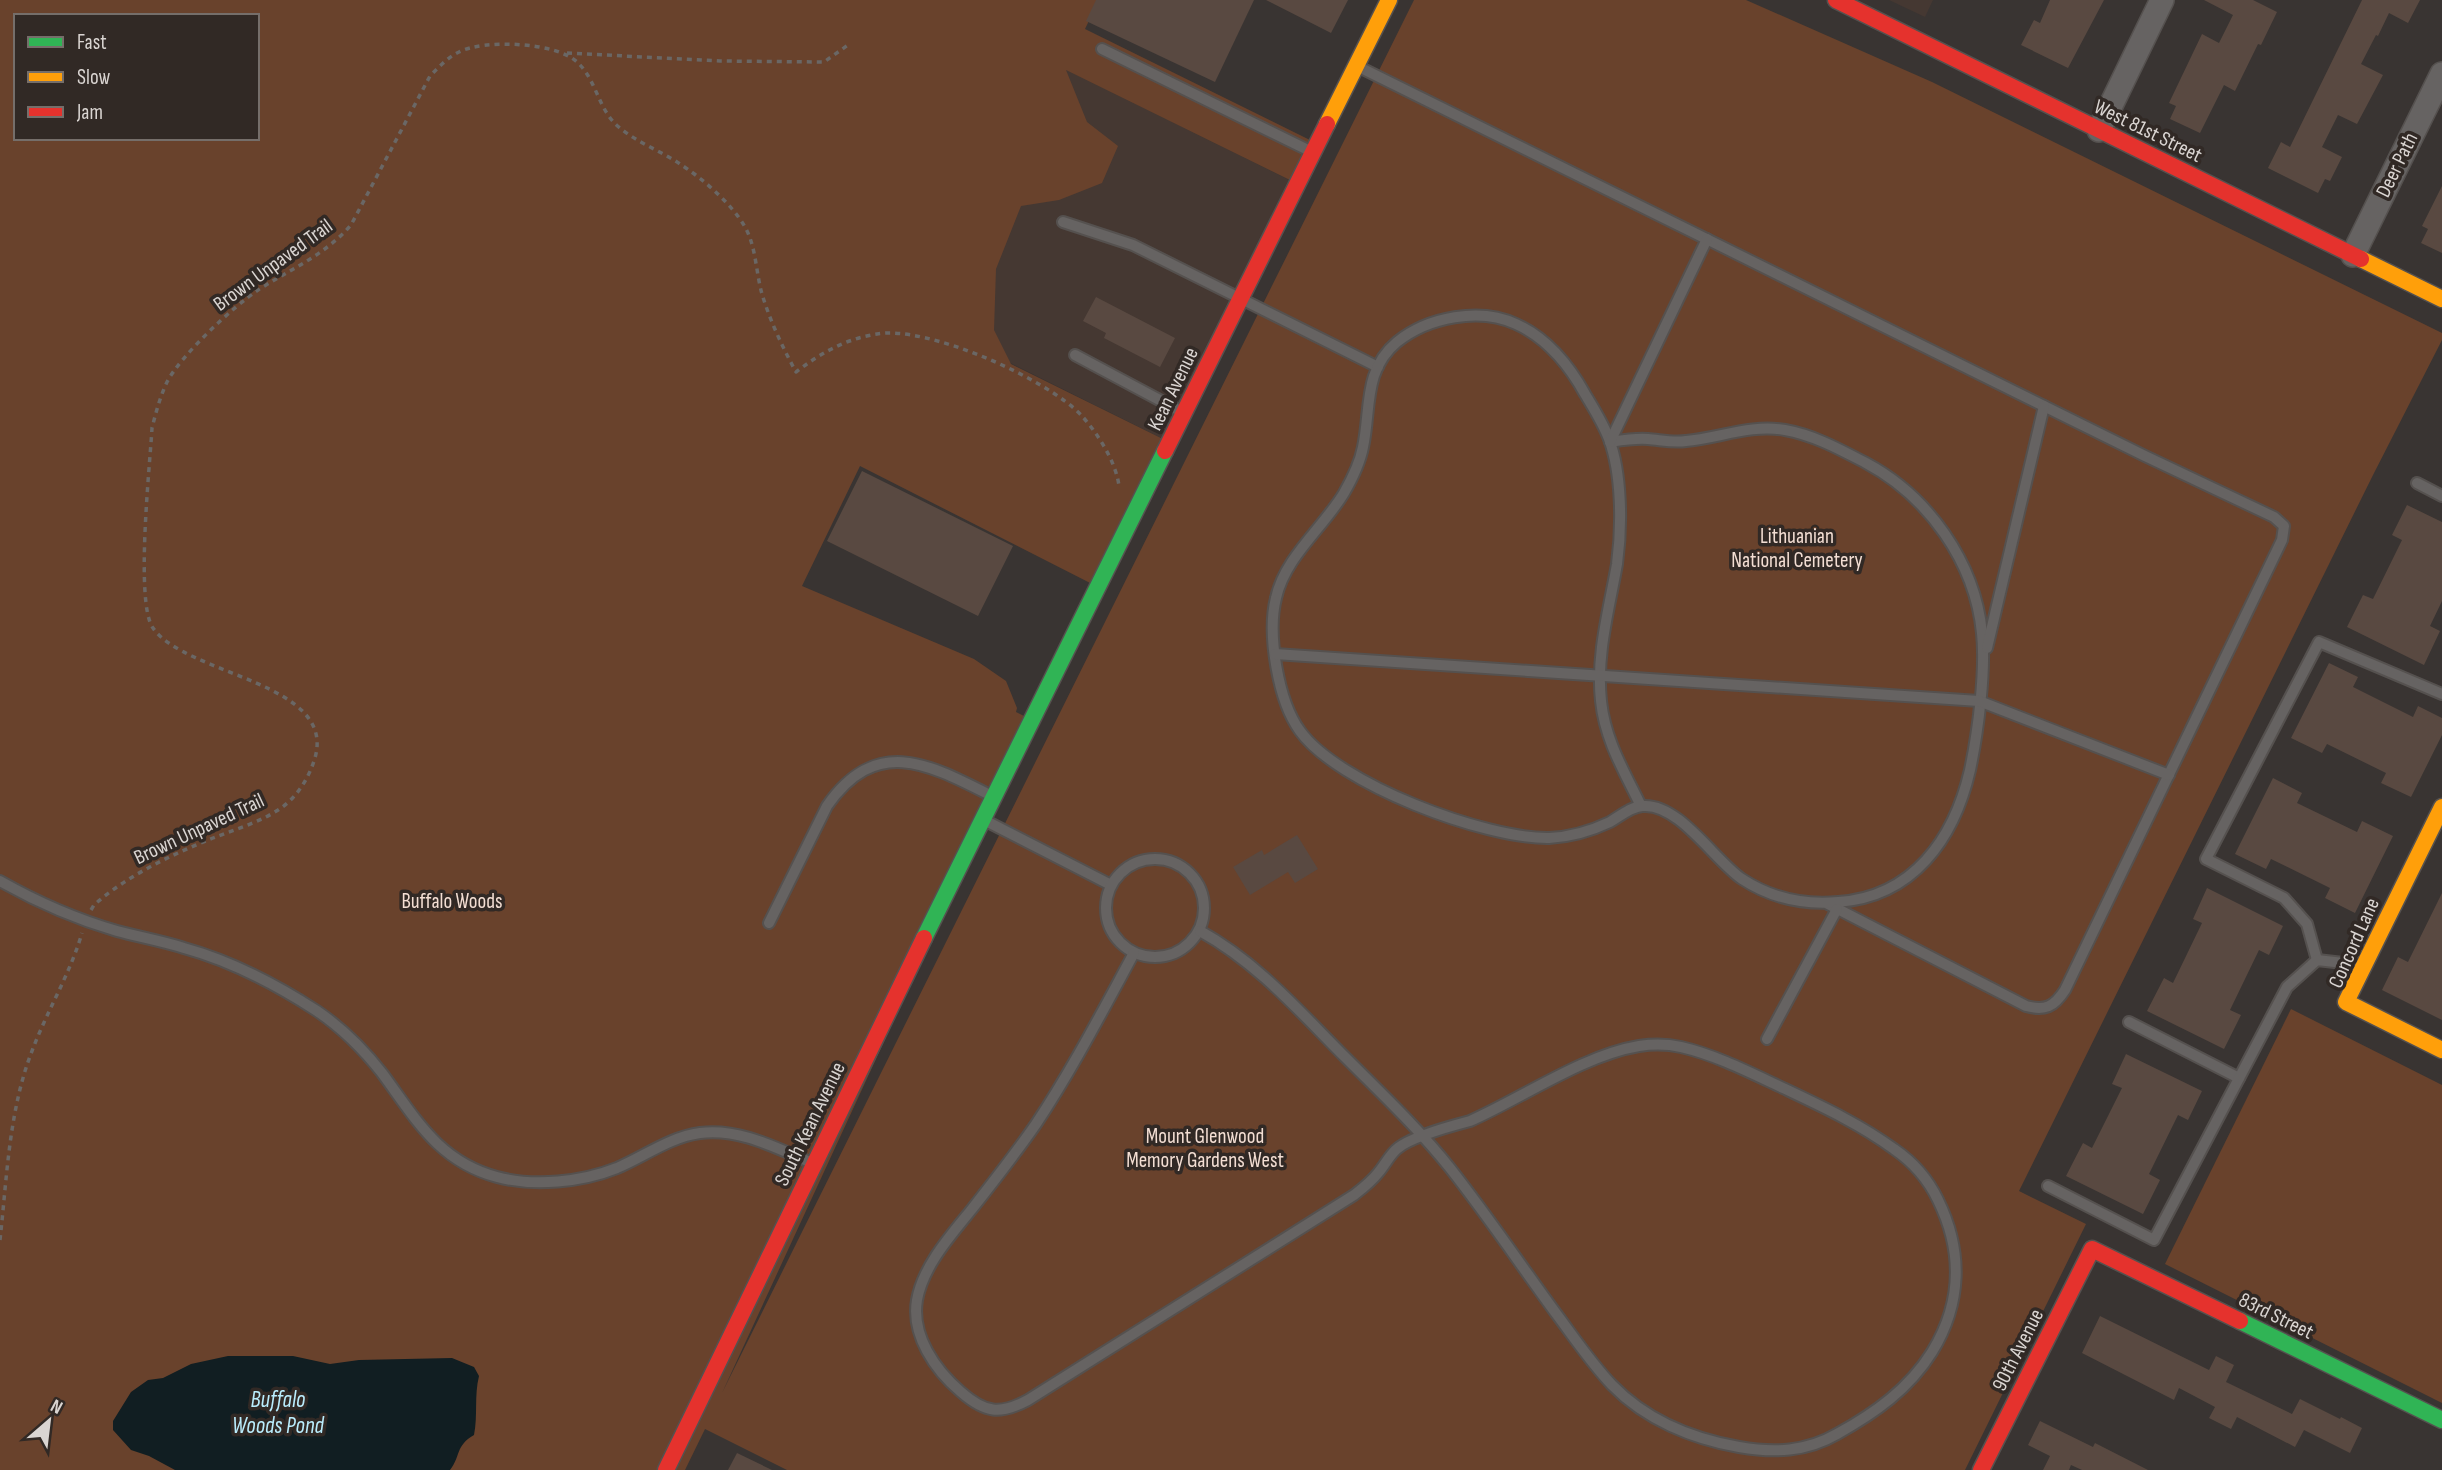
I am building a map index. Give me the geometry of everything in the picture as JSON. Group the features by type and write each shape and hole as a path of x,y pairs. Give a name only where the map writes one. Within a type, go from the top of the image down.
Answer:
{"street":[{"name":"Kean Avenue","path":"993,796 1389,0"},
{"name":"West 81st Street","path":"1836,0 2442,299"},
{"path":"2099,130 2162,0"},
{"name":"Deer Path","path":"2353,255 2442,75"},
{"name":"South Kean Avenue","path":"666,1470 993,796"},
{"name":"Concord Lane","path":"2442,807 2437,832 2346,1002 2442,1050"},
{"name":"83rd Street","path":"2092,1249 2442,1420"},
{"name":"90th Avenue","path":"1981,1470 2092,1249"}],"lane":[{"path":"1102,49 1314,153"},
{"path":"1357,65 2044,406 2274,517 2284,526 2282,540 2059,1000 2045,1009 2026,1006 1826,903"},
{"path":"1063,222 1133,245 1378,367"},
{"path":"1611,442 1707,239"},
{"path":"1641,806 1610,744 1599,678 1601,644 1618,558 1619,491 1611,442 1578,381 1543,340 1507,320 1485,316 1454,318 1421,328 1391,347 1378,367 1366,411 1362,454 1355,471 1344,493 1288,569 1274,603 1275,654 1283,698 1298,729 1310,744 1331,761 1399,798 1474,825 1532,837 1556,838 1579,834 1641,806 1651,806 1686,825 1722,863 1742,879 1791,900 1826,903 1877,896 1921,867 1937,849 1952,822 1965,791 1973,753 1984,660 2044,406"},
{"path":"1075,355 1184,414"},
{"path":"1611,442 1632,439 1687,441 1742,430 1788,430 1837,448 1879,470 1913,494 1936,521 1958,556 1973,589 1982,627 1984,660"},
{"path":"2417,483 2442,496"},
{"path":"2316,960 2307,924 2284,898 2206,859 2319,642 2442,694"},
{"path":"1275,654 1599,678 1979,701 2169,775"},
{"path":"769,923 827,806 852,777 867,769 903,762 920,764 942,771 993,796"},
{"path":"982,819 1111,885"},
{"path":"1146,859 1162,859 1179,865 1194,877 1201,888 1205,902 1200,931 1181,950 1165,957 1135,953 1115,936 1108,924 1106,910 1111,885 1131,865 1146,859"},
{"path":"0,881 45,905 85,920 201,953 256,977 308,1005 336,1025 360,1048 381,1072 413,1119 435,1142 460,1161 498,1177 539,1182 591,1175 617,1168 682,1137 702,1133 738,1135 814,1164"},
{"path":"1767,1039 1837,909"},
{"path":"1135,953 1037,1123 951,1235 921,1286 917,1320 930,1357 960,1392 975,1403 999,1411 1028,1400 1354,1195 1369,1184 1398,1148 1423,1137 1470,1121 1563,1075 1626,1048 1665,1045 1708,1055 1831,1111 1897,1150 1920,1172 1937,1197 1948,1224 1955,1250 1957,1275 1950,1316 1932,1352 1908,1383 1864,1419 1807,1447 1761,1451 1721,1444 1691,1435 1645,1411 1612,1385 1449,1167 1423,1137 1260,972 1224,944 1200,931"},
{"path":"2048,1186 2154,1240 2287,987 2316,960 2364,965"},
{"path":"2129,1022 2239,1078"}],"path":[{"name":"Brown Unpaved Trail","path":"0,1240 15,1111 31,1052 75,958 85,920 94,905 123,882 210,839 255,822 282,808 299,791 310,774 316,757 318,742 315,727 303,711 283,695 189,655 152,628 144,593 152,428 168,379 220,322 256,292 337,242 351,226 430,76 443,62 460,51 486,45 522,45 565,53 720,61 824,62 848,45"},
{"path":"565,53 578,62 589,76 607,114 620,128 682,165 735,211 747,230 763,295 796,372 821,353 879,333 913,335 969,351 1043,387 1081,415 1100,440 1118,478 1119,489"}],"shaded area":[{"path":"1889,0 1933,0 1925,17"},
{"path":"1065,69 1296,183 1169,442 938,327"}],"green space":[{"path":"0,0 1099,0 1085,29 1316,143 1296,183 1066,70 1087,122 1118,146 1102,183 1059,200 1021,206 996,269 994,330 1011,364 1169,442 1098,587 860,466 802,586 974,659 1006,681 1017,708 1016,712 1032,720 1037,710 722,1393 1414,0 1746,0 1932,82 2442,333 2442,340 2019,1191 2086,1224 1965,1470 787,1470 705,1429 685,1470 0,1470"},
{"path":"2291,1009 2442,1085 2442,1403 2165,1264"}],"water":[{"name":"Buffalo Woods Pond","path":"228,1356 293,1356 330,1364 359,1360 452,1358 474,1367 479,1376 474,1435 461,1447 450,1470 175,1470 131,1450 113,1430 113,1421 131,1392 148,1380 163,1378 191,1364"}],"building":[{"path":"1096,0 1254,0 1215,82 1086,21"},
{"path":"1266,0 1348,0 1331,33"},
{"path":"2050,0 2104,0 2068,68 2021,45 2034,20 2040,23"},
{"path":"2204,0 2253,0 2277,12 2235,91 2224,85 2200,133 2170,119 2176,106 2169,103 2202,34 2219,43 2233,15"},
{"path":"2362,0 2420,0 2408,23 2389,13 2378,36 2376,35 2361,64 2383,75 2357,124 2338,115 2322,147 2342,157 2330,181 2325,179 2318,193 2268,168 2281,142 2290,147"},
{"path":"2442,186 2442,253 2421,243 2428,229 2422,226"},
{"path":"1096,297 1175,338 1160,367 1104,338 1106,333 1083,321"},
{"path":"862,471 1013,546 978,616 827,541"},
{"path":"2407,505 2442,522 2442,601 2430,626 2440,631 2424,665 2347,627 2363,595 2373,599 2402,540 2392,535"},
{"path":"2329,663 2358,677 2353,687 2413,717 2418,706 2442,718 2442,735 2411,797 2381,783 2386,773 2327,744 2322,753 2291,738"},
{"path":"2273,778 2302,793 2297,803 2357,832 2362,821 2393,836 2355,913 2325,898 2330,888 2271,859 2266,869 2235,854"},
{"path":"1297,835 1318,869 1295,883 1288,872 1250,895 1233,867 1262,850 1264,855"},
{"path":"2207,888 2283,926 2269,955 2259,950 2230,1010 2241,1015 2224,1049 2147,1011 2164,978 2173,983 2202,923 2193,919"},
{"path":"2442,893 2442,1020 2382,990 2398,957 2408,962"},
{"path":"2126,1054 2202,1091 2188,1120 2178,1115 2149,1174 2160,1180 2143,1214 2066,1176 2083,1143 2092,1148 2122,1088 2112,1084"},
{"path":"2100,1316 2209,1370 2216,1356 2234,1365 2226,1382 2292,1414 2300,1399 2362,1428 2350,1453 2304,1430 2295,1447 2237,1417 2231,1429 2209,1418 2215,1407 2179,1388 2174,1400 2082,1353"},
{"path":"2040,1421 2093,1447 2095,1443 2148,1470 2082,1470 2071,1465 2069,1470 2043,1470 2050,1456 2028,1445"},
{"path":"737,1453 772,1470 728,1470"}],"traffic: fast":[{"path":"924,938 1165,451"},
{"path":"2240,1321 2442,1420"}],"traffic: slow":[{"path":"1327,124 1389,0"},
{"path":"2361,259 2442,299"},
{"path":"2442,807 2346,1002 2442,1050"}],"traffic: jam":[{"path":"1836,0 2361,259"},
{"path":"1165,451 1327,124"},
{"path":"666,1470 924,938"},
{"path":"1981,1470 2092,1249 2240,1321"}],"park label":[{"name":"Lithuanian National Cemetery","path":"1797,548"},
{"name":"Buffalo Woods","path":"452,901"},
{"name":"Mount Glenwood Memory Gardens West","path":"1205,1148"}]}
